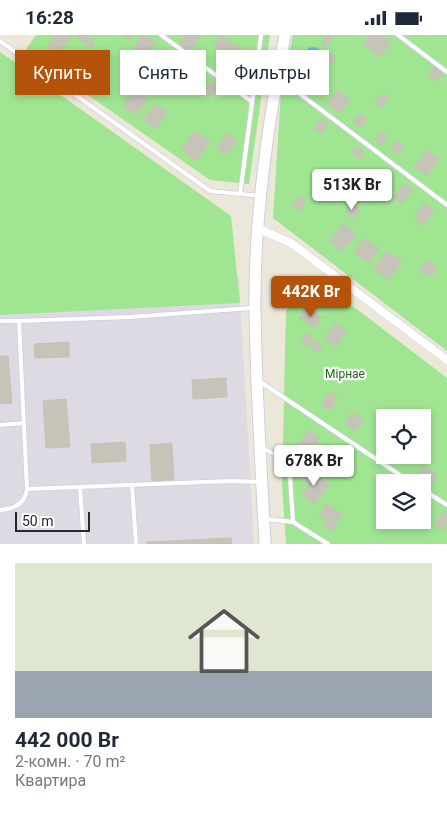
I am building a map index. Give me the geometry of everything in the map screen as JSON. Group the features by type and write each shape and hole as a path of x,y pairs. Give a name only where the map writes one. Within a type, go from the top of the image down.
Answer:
{"street":[{"path":"282,50 285,35"},
{"path":"265,544 255,308 258,229 275,95"},
{"path":"258,229 291,243 447,360"}],"lane":[{"path":"161,35 250,101"},
{"path":"240,194 250,101 261,35"},
{"path":"398,35 447,72"},
{"path":"0,41 210,191 262,197"},
{"path":"305,95 447,205"},
{"path":"0,321 130,317 255,308"},
{"path":"0,510 19,505 25,498 27,489 19,321"},
{"path":"257,380 398,474"},
{"path":"0,425 24,423"},
{"path":"260,448 289,461 293,522"},
{"path":"27,489 230,481 262,483"},
{"path":"132,486 136,544"},
{"path":"80,488 84,544"},
{"path":"431,495 447,505"},
{"path":"264,519 293,522 328,544"}],"shaded area":[{"path":"239,278 254,544 0,544 0,296"}],"green space":[{"path":"36,35 270,35 268,50 216,50 216,95 262,95 249,184 210,180 88,95 110,95 110,50 26,50"},
{"path":"293,35 447,35 447,351 273,218 281,95 329,95 329,50 290,50"},
{"path":"0,52 15,63 15,95 61,95 231,216 240,303 0,315"},
{"name":"Мірнае","path":"312,275 447,378 447,544 286,544 282,485 286,311"}],"water":[{"path":"314,47 321,50 307,50 308,48"}],"building":[{"path":"56,35 71,37 61,50 53,50 48,46"},
{"path":"80,35 86,35 95,42 91,48 78,38"},
{"path":"123,35 133,35 129,40"},
{"path":"143,35 156,42 150,50 136,50 133,48"},
{"path":"185,35 201,35 191,50 179,44"},
{"path":"221,35 234,44 230,50 221,50 214,45"},
{"path":"327,35 333,36 325,47 321,44"},
{"path":"370,35 381,35 390,42 379,57 363,45"},
{"path":"236,44 245,50 232,50"},
{"path":"237,45 244,50 234,50"},
{"path":"329,53 336,58 331,65 329,64"},
{"path":"434,67 443,74 437,81 428,75"},
{"path":"211,82 216,86 216,89 209,98 205,95 206,88"},
{"path":"337,90 350,100 340,113 327,104"},
{"path":"383,93 389,97 381,108 375,103"},
{"path":"131,95 142,95 148,100 136,115 123,106"},
{"path":"155,104 167,113 155,129 143,120"},
{"path":"360,113 367,119 361,128 353,122"},
{"path":"321,119 328,124 321,133 314,128"},
{"path":"195,131 210,142 196,161 181,149"},
{"path":"381,132 388,137 382,145 375,139"},
{"path":"227,133 237,141 226,155 216,147"},
{"path":"396,141 404,147 399,154 391,149"},
{"path":"357,146 365,153 360,159 352,152"},
{"path":"427,150 439,159 426,176 414,167"},
{"path":"404,184 412,190 402,204 393,197"},
{"path":"299,196 306,202 299,211 292,205"},
{"path":"352,203 360,210 353,219 345,212"},
{"path":"424,203 434,211 423,225 414,217"},
{"path":"343,224 356,234 342,251 330,242"},
{"path":"364,238 379,249 369,263 354,252"},
{"path":"387,251 402,262 388,280 374,268"},
{"path":"427,259 437,267 429,277 419,270"},
{"path":"307,307 322,317 315,328 299,318"},
{"path":"335,323 347,330 336,347 325,339"},
{"path":"306,333 314,339 309,347 301,341"},
{"path":"316,341 323,346 318,353 312,349"},
{"path":"69,342 69,357 35,358 34,344"},
{"path":"0,356 8,356 12,403 0,404"},
{"path":"226,378 227,397 193,399 192,380"},
{"path":"329,392 338,398 330,410 321,405"},
{"path":"66,399 70,447 46,448 43,401"},
{"path":"352,413 363,419 355,431 345,424"},
{"path":"308,430 320,438 310,454 298,446"},
{"path":"125,442 126,461 92,463 91,444"},
{"path":"172,443 174,480 152,481 150,445"},
{"path":"424,466 437,474 431,484 431,474 419,474"},
{"path":"310,471 329,484 315,504 302,495 309,484 303,480"},
{"path":"326,504 342,514 332,531 323,526 327,520 319,515"},
{"path":"443,512 447,515 445,531 435,524"},
{"path":"231,538 232,544 147,544 147,542"}]}
